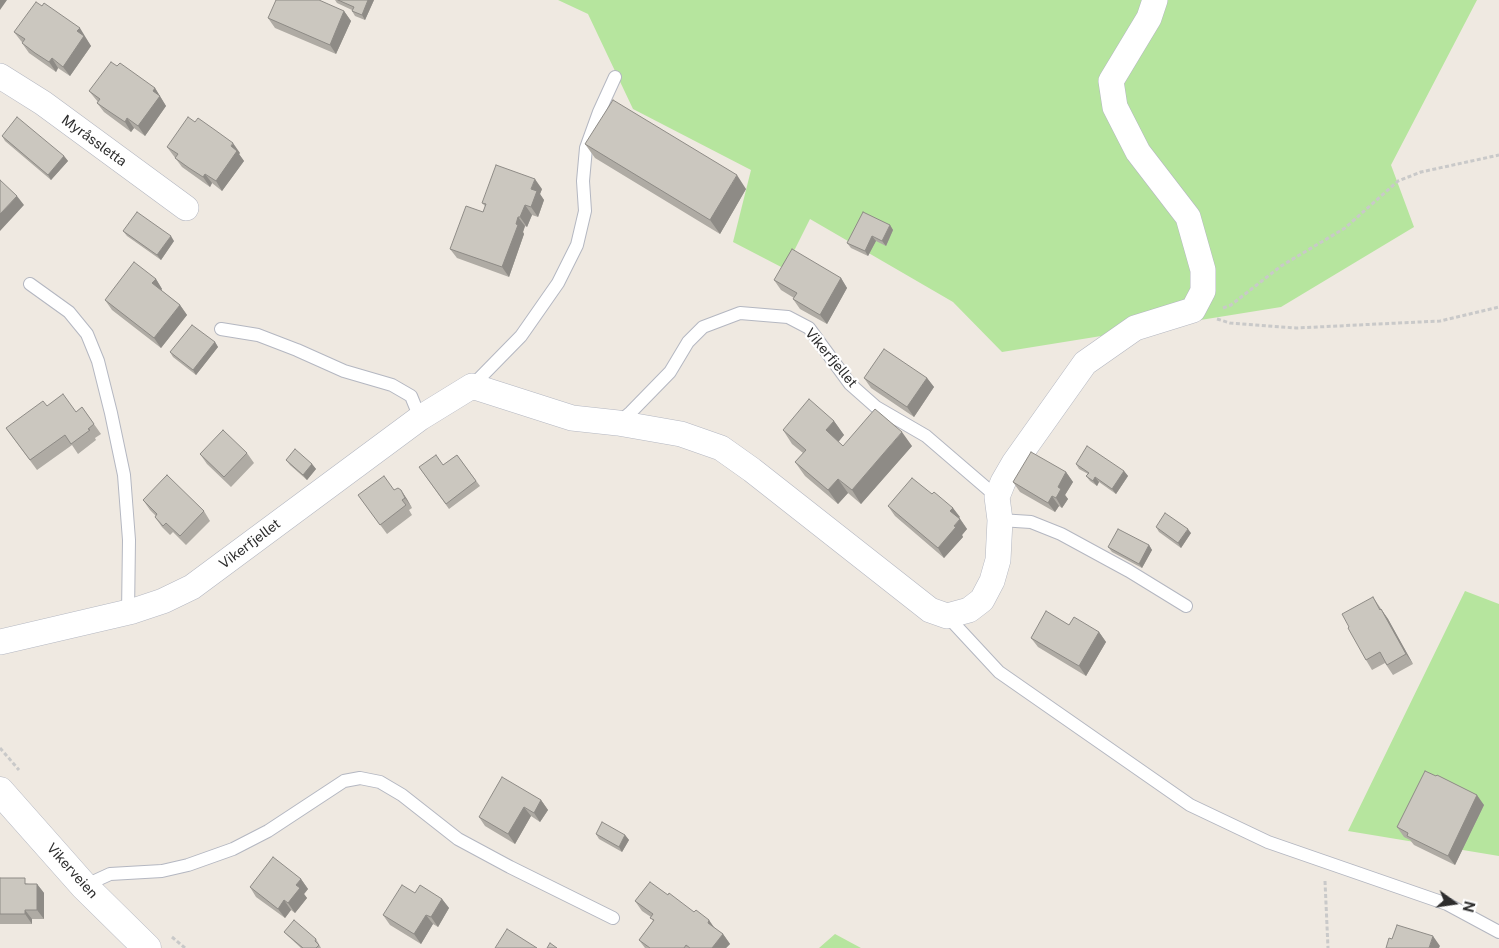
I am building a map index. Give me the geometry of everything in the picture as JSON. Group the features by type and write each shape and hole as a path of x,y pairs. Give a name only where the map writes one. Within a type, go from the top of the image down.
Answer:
{"main road":[{"name":"Vikerveien","path":"0,791 84,886 146,948"}],"street":[{"path":"472,386 572,418 618,423 681,434 721,448 752,470 930,610 947,616 969,610 982,600 992,581 998,560 998,508 1003,482 1014,463 1085,362 1135,328 1193,310 1203,290 1203,270 1188,217 1138,152 1115,107 1111,81 1149,18 1155,0"},
{"name":"Myråssletta","path":"0,76 43,103 186,208"},
{"name":"Vikerfjellet","path":"0,642 128,613 163,601 192,587 420,418 472,386"}],"lane":[{"path":"472,386 522,336 558,283 577,245 585,211 583,181 586,148 599,112 615,77"},
{"path":"30,284 69,312 87,334 98,361 124,475 129,540 128,613"},
{"name":"Vikerfjellet","path":"618,423 670,372 688,342 703,327 740,313 788,317 809,328 850,384 876,407 926,436 998,508"},
{"path":"222,329 258,335 344,371 392,385 411,396 420,418"},
{"path":"998,508 1061,534 1186,606"},
{"path":"947,616 999,672 1190,805 1268,842 1447,904 1499,932"},
{"path":"84,886 110,874 162,871 188,865 233,849 268,832 344,781 360,778 380,782 402,795 458,839 614,918"}],"path":[{"path":"1193,310 1211,311 1231,305 1281,266 1345,228 1398,181 1408,176 1499,155"},
{"path":"1193,310 1230,323 1296,328 1440,321 1499,307"},
{"path":"1324,861 1328,948"}],"green space":[{"path":"558,0 1477,0 1391,165 1414,227 1281,307 1002,352 953,302 810,219 785,269 733,242 751,170 633,109 588,14"},
{"path":"1465,591 1499,604 1499,856 1348,831"},
{"path":"835,934 861,948 819,948"}],"building":[{"path":"276,0 319,0 344,11 330,45 268,18"},
{"path":"338,0 368,0 362,15 352,11 354,7"},
{"path":"36,2 42,6 44,3 80,28 77,31 84,36 63,67 52,58 49,62 35,53 22,43 25,39 14,32"},
{"path":"111,62 117,66 120,63 155,88 153,91 160,96 138,126 127,118 125,122 97,103 100,99 89,91"},
{"path":"613,100 737,175 710,220 585,144"},
{"path":"17,117 64,156 48,175 2,136"},
{"path":"188,117 195,122 198,118 233,143 231,146 237,151 216,181 205,174 203,177 189,168 175,158 178,154 167,147"},
{"path":"496,165 535,179 531,189 537,191 531,207 525,205 520,217 518,217 516,224 518,225 502,267 450,249 466,206 483,212 486,204 482,203"},
{"path":"0,180 17,196 0,214"},
{"path":"137,212 171,236 157,255 123,231"},
{"path":"863,212 890,225 882,241 872,236 865,251 847,243"},
{"path":"792,249 841,278 820,315 793,299 797,293 774,280"},
{"path":"134,262 156,279 152,283 180,305 154,338 105,300"},
{"path":"192,325 215,342 193,370 170,352"},
{"path":"884,349 927,378 907,407 864,378"},
{"path":"63,394 76,412 82,407 94,424 88,429 90,430 71,444 65,435 30,460 6,428 43,401 47,406"},
{"path":"809,399 834,421 826,430 843,446 875,409 902,432 852,490 838,479 828,490 795,462 806,450 783,430"},
{"path":"223,430 247,453 224,477 200,454"},
{"path":"1087,446 1124,471 1112,489 1095,477 1093,481 1086,476 1089,473 1076,464"},
{"path":"295,449 312,464 303,475 286,460"},
{"path":"1031,452 1066,472 1058,487 1061,489 1056,498 1052,496 1048,503 1013,482"},
{"path":"436,455 443,465 457,455 476,481 446,504 419,467"},
{"path":"167,475 204,511 180,536 166,523 163,526 155,517 157,514 143,500"},
{"path":"384,476 394,490 398,488 401,490 405,498 402,500 406,505 380,525 358,495"},
{"path":"912,478 932,494 934,492 953,508 950,511 960,519 954,526 956,527 938,548 888,506"},
{"path":"1165,513 1188,529 1178,543 1156,527"},
{"path":"1118,529 1149,545 1139,564 1108,547"},
{"path":"1373,597 1406,654 1387,665 1380,652 1366,660 1342,614"},
{"path":"1046,611 1069,625 1074,617 1099,632 1079,666 1031,638"},
{"path":"1425,771 1477,795 1448,856 1407,836 1408,833 1397,827"},
{"path":"502,777 541,800 534,813 524,807 508,834 479,817"},
{"path":"602,822 625,835 619,847 596,834"},
{"path":"273,857 301,879 296,885 300,888 288,903 284,900 278,909 250,887"},
{"path":"0,878 25,878 25,884 37,884 37,910 25,910 25,914 0,914"},
{"path":"650,882 668,895 669,893 694,912 696,910 709,920 708,923 723,934 712,948 690,948 686,945 684,948 650,948 639,940 654,920 650,918 653,914 635,901"},
{"path":"402,885 415,893 420,885 442,899 431,917 426,915 414,934 383,915"},
{"path":"294,920 316,939 315,941 319,945 316,948 303,948 284,932"},
{"path":"1397,925 1433,936 1429,948 1386,948 1389,938 1392,939"},
{"path":"507,929 537,948 495,948"},
{"path":"550,943 557,948 547,948"}]}
